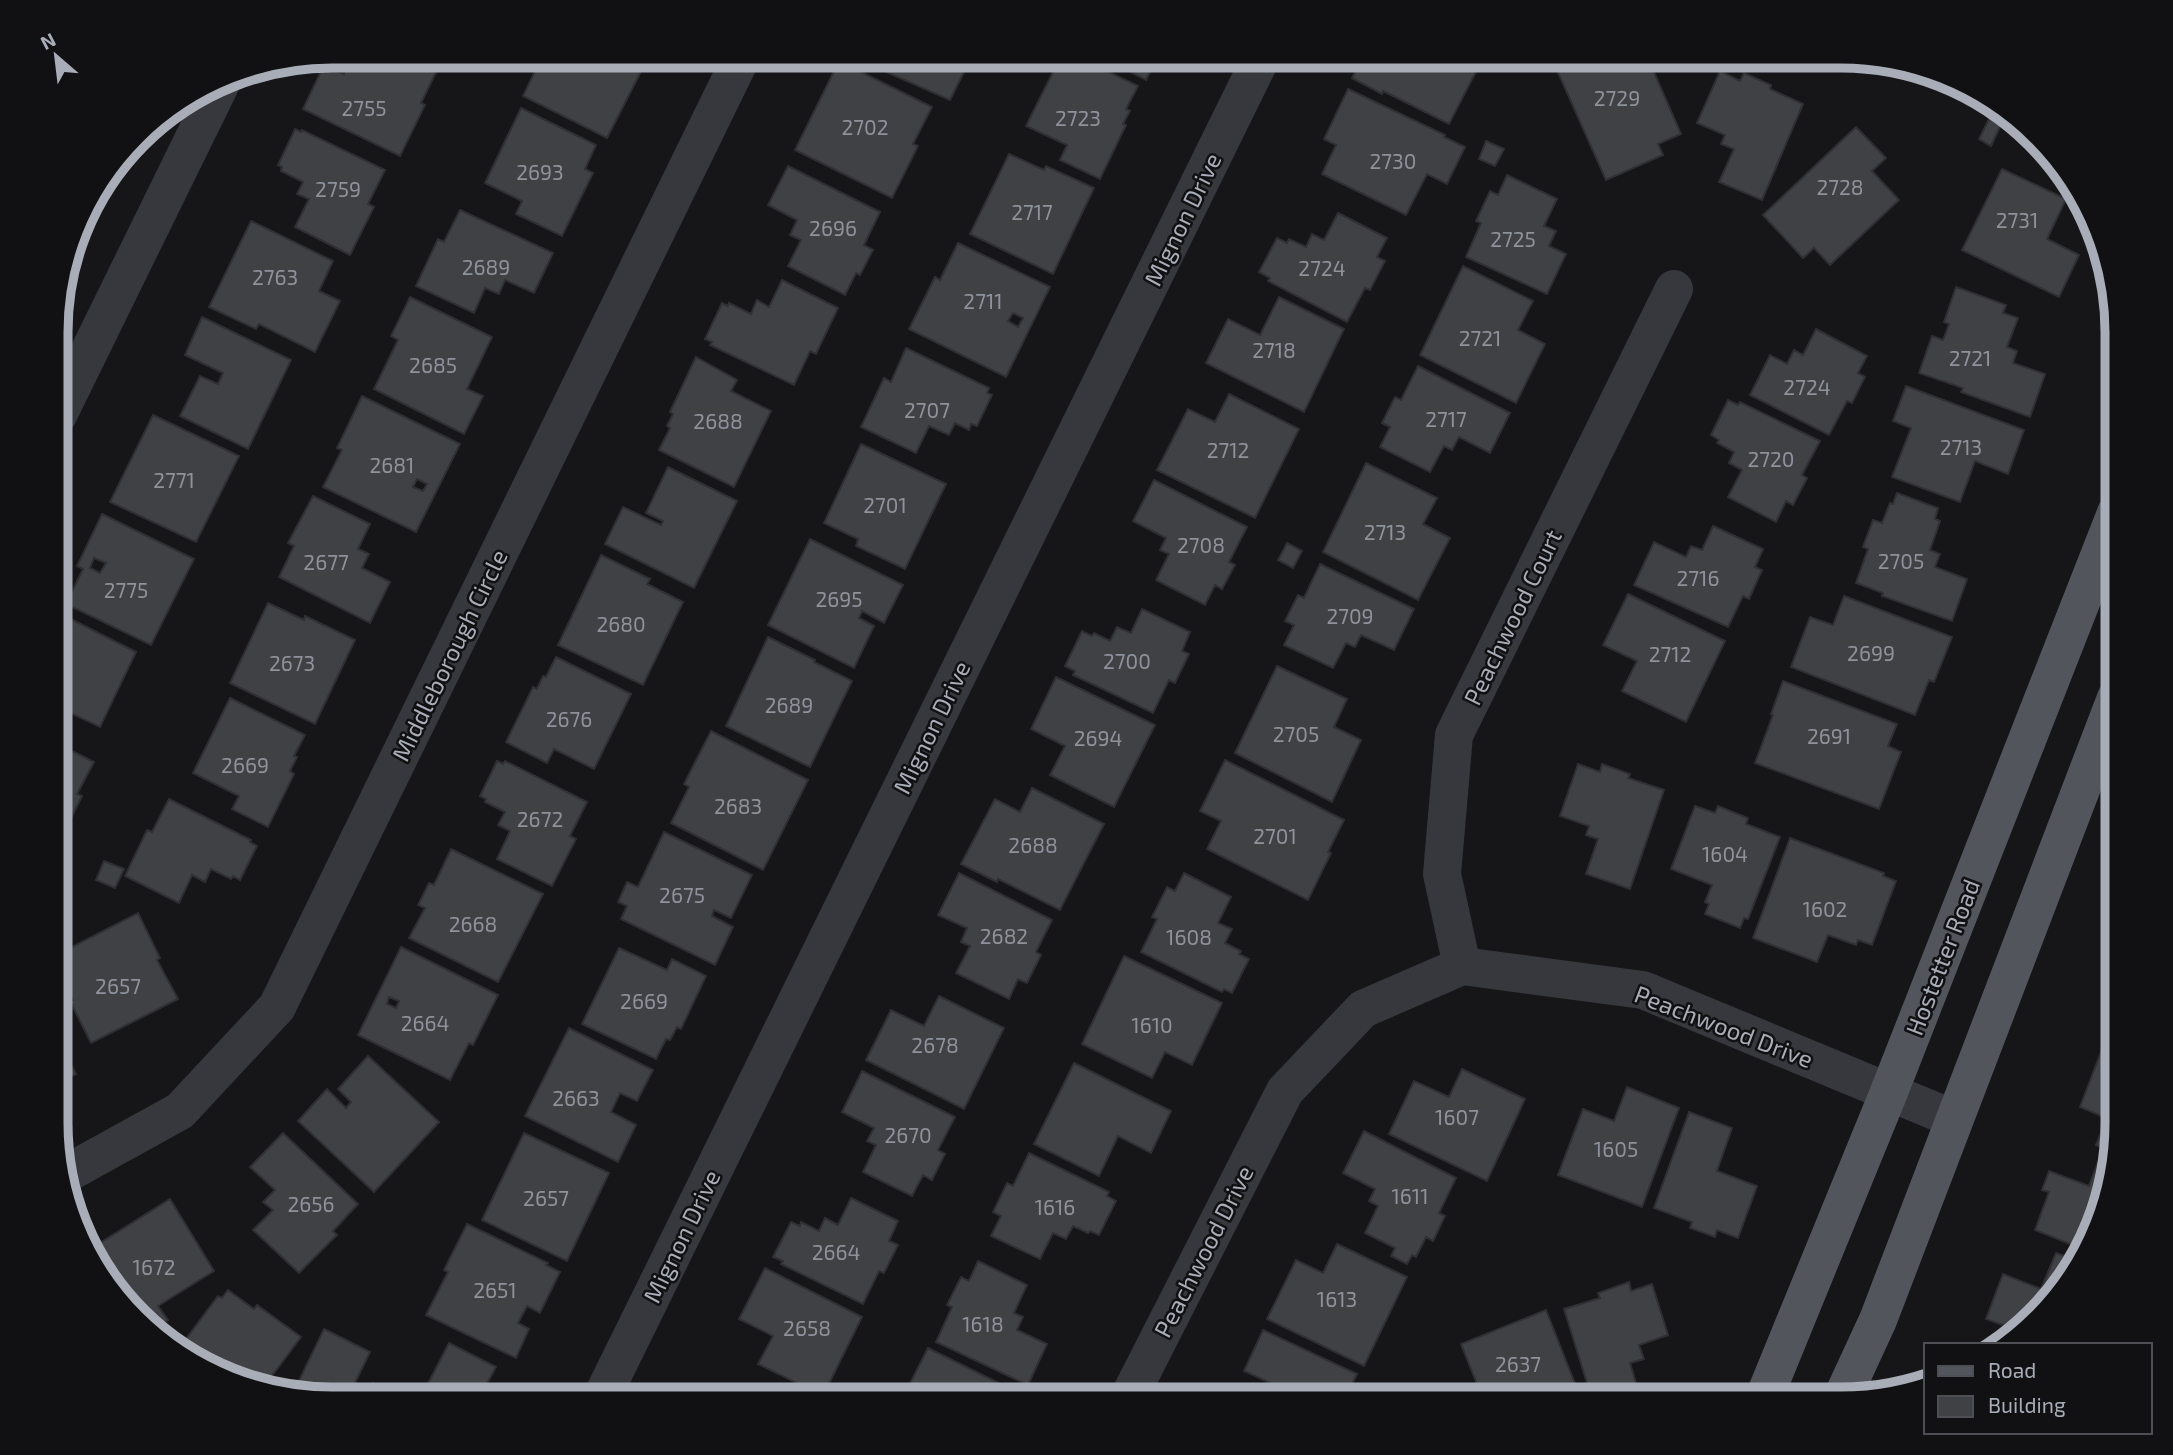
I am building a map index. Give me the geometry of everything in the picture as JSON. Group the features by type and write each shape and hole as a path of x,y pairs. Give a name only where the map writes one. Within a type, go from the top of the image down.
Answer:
{"main road":[{"name":"Hostetter Road","path":"1768,1387 1889,1092 2105,541"},
{"path":"1847,1387 1878,1320 2105,727"}],"street":[{"name":"Middleborough Circle","path":"73,1170 180,1111 277,1007 736,68"},
{"name":"Mignon Drive","path":"607,1387 1256,68"},
{"path":"68,395 215,95"},
{"name":"Peachwood Court","path":"1462,966 1442,874 1454,735 1674,289"},
{"name":"Peachwood Drive","path":"1134,1387 1285,1090 1363,1009 1462,966 1643,990 1954,1119"}],"building":[{"path":"331,68 344,74 345,70 341,68 438,68 421,103 425,105 400,156 303,109 322,69"},
{"path":"537,68 643,68 607,138 523,96"},
{"path":"836,68 853,68 932,107 913,144 918,146 892,198 795,150"},
{"path":"877,68 966,68 950,100"},
{"path":"1055,68 1101,68 1138,86 1126,109 1130,111 1123,124 1126,125 1100,179 1060,160 1067,145 1026,126"},
{"path":"1123,68 1152,68 1146,80"},
{"path":"1357,68 1478,68 1449,124 1352,78"},
{"path":"1556,68 1652,68 1681,134 1658,144 1663,155 1606,180"},
{"path":"1720,71 1740,81 1744,73 1803,104 1762,200 1719,182 1734,149 1721,144 1725,135 1697,123"},
{"path":"1348,89 1465,147 1447,184 1427,174 1406,215 1322,174 1336,145 1324,139"},
{"path":"521,108 596,145 585,169 593,173 562,236 516,214 522,201 485,183"},
{"path":"1991,115 2002,123 1991,146 1979,139"},
{"path":"1856,127 1886,158 1872,171 1899,200 1830,265 1814,248 1803,258 1763,215"},
{"path":"295,129 385,170 368,204 374,207 350,255 295,227 309,199 297,194 303,182 281,171 282,167 278,165"},
{"path":"1486,141 1504,149 1495,166 1479,159"},
{"path":"1009,154 1044,170 1046,166 1094,188 1053,274 970,234"},
{"path":"788,166 880,212 864,245 873,250 860,275 856,273 845,295 788,266 801,240 790,235 797,220 768,205"},
{"path":"2002,169 2066,199 2047,239 2079,255 2059,297 1962,250"},
{"path":"1507,175 1557,199 1544,226 1556,231 1549,246 1566,254 1547,294 1466,257 1481,223 1476,221 1490,191 1498,195"},
{"path":"460,210 553,253 534,293 505,280 499,294 485,288 474,313 416,286 438,239 444,242"},
{"path":"1338,213 1387,238 1377,257 1385,261 1370,290 1365,288 1347,322 1268,281 1270,278 1259,272 1277,238 1287,243 1289,239 1306,247 1312,234 1324,240"},
{"path":"251,221 333,261 319,291 340,301 315,352 259,324 256,329 209,307"},
{"path":"958,243 1050,287 1006,377 909,329 935,277 940,280","holes":["1013,313 1023,318 1018,327 1008,321"]},
{"path":"1463,266 1533,301 1518,330 1545,344 1516,403 1420,355"},
{"path":"782,280 838,308 816,354 810,351 794,385 710,345 712,342 705,339 722,303 728,306 729,303 751,314 757,300 769,307"},
{"path":"1956,287 2006,305 2003,313 2018,318 2007,347 2017,351 2013,363 2045,374 2030,417 1961,392 1963,388 1919,373 1932,336 1943,340 1949,324 1944,322"},
{"path":"410,297 492,337 467,389 483,396 464,434 374,389 398,340 391,336"},
{"path":"1279,297 1344,329 1304,412 1206,363 1228,319 1260,335"},
{"path":"202,317 291,360 248,449 180,416 200,376 218,384 223,373 185,355"},
{"path":"1816,329 1867,356 1858,373 1865,377 1852,403 1847,401 1829,435 1750,395 1770,355 1787,364 1794,350 1803,355"},
{"path":"906,348 989,388 987,393 992,395 977,426 971,424 969,430 955,423 949,435 929,426 916,453 861,427 884,378 891,382"},
{"path":"696,357 737,380 731,391 771,411 734,487 659,450 670,428 667,426 673,414 670,412"},
{"path":"1418,366 1510,413 1490,453 1459,437 1452,450 1444,446 1430,472 1380,447 1390,427 1382,423 1395,397 1401,400"},
{"path":"1906,386 2024,430 2008,474 1975,461 1960,502 1892,477 1911,428 1893,421"},
{"path":"1229,394 1299,429 1255,518 1157,470 1188,409 1215,422"},
{"path":"362,396 460,444 416,532 323,487 342,450 337,448","holes":["417,479 427,484 423,491 413,487"]},
{"path":"1728,400 1738,405 1740,402 1820,441 1802,475 1807,478 1793,505 1786,501 1776,522 1728,497 1742,470 1729,463 1734,452 1717,443 1719,440 1711,435"},
{"path":"153,415 239,456 196,542 110,502"},
{"path":"861,444 946,484 905,569 856,546 858,539 824,523"},
{"path":"1366,463 1437,498 1423,524 1450,538 1418,600 1323,552"},
{"path":"668,467 737,501 694,588 605,544 623,507 661,525 663,521 646,513"},
{"path":"1154,480 1247,527 1229,562 1235,565 1222,589 1215,585 1205,605 1156,580 1169,554 1160,550 1166,538 1133,521"},
{"path":"1897,493 1938,508 1935,519 1940,521 1930,550 1940,554 1935,567 1967,579 1952,621 1882,596 1883,593 1856,583 1868,549 1863,547 1873,520 1882,523"},
{"path":"313,496 370,524 358,549 369,554 362,568 390,582 370,623 279,577 294,546 288,543"},
{"path":"102,514 194,559 151,645 68,605 83,569 77,566","holes":["94,558 106,563 100,573 90,568"]},
{"path":"1713,526 1763,549 1755,567 1762,570 1749,599 1743,596 1728,627 1634,585 1654,542 1686,557 1691,546 1702,550"},
{"path":"810,539 903,585 884,623 862,611 859,618 874,626 854,668 768,625"},
{"path":"1287,543 1302,551 1293,568 1278,560"},
{"path":"601,555 650,579 647,584 683,602 643,685 558,645"},
{"path":"1320,564 1414,609 1394,650 1361,635 1355,647 1346,643 1333,668 1284,645 1294,625 1285,621 1298,595 1304,598"},
{"path":"1628,594 1725,641 1686,722 1622,691 1637,661 1603,645"},
{"path":"1844,596 1952,637 1934,682 1929,680 1915,715 1791,667 1810,617 1833,625"},
{"path":"268,603 304,620 305,616 355,640 315,724 230,683"},
{"path":"1142,609 1190,632 1182,651 1189,654 1175,683 1169,680 1153,713 1073,675 1075,671 1065,666 1082,631 1092,636 1094,633 1110,641 1117,627 1131,633"},
{"path":"68,618 136,652 100,727 68,712"},
{"path":"768,637 852,681 810,767 726,726"},
{"path":"556,657 631,694 594,769 554,749 547,763 506,742 533,687 537,689"},
{"path":"1277,666 1347,699 1334,727 1361,740 1332,802 1235,753"},
{"path":"1056,677 1155,725 1114,807 1050,775 1065,746 1031,729"},
{"path":"1783,681 1897,724 1888,746 1901,752 1879,809 1755,763"},
{"path":"230,698 305,735 294,756 297,757 290,771 294,774 268,827 232,809 239,796 193,773"},
{"path":"711,731 808,780 763,870 671,823 689,787 684,784"},
{"path":"68,749 94,762 77,794 82,796 68,825"},
{"path":"1225,760 1344,820 1308,900 1207,849 1221,821 1200,811"},
{"path":"497,761 503,764 505,761 587,802 570,836 576,839 552,886 497,859 510,831 498,825 505,812 485,802 486,799 480,796"},
{"path":"1578,764 1600,772 1602,764 1630,774 1628,778 1664,790 1630,889 1586,874 1598,839 1586,835 1589,826 1560,816"},
{"path":"1032,788 1104,824 1060,910 961,864 995,799 1020,812"},
{"path":"169,799 251,840 250,842 257,846 240,880 233,876 231,879 211,869 205,882 192,875 179,903 125,876 147,830 152,832"},
{"path":"1695,806 1715,813 1718,806 1748,818 1746,824 1780,837 1748,919 1744,918 1740,928 1705,914 1709,904 1705,902 1712,885 1671,869"},
{"path":"664,832 752,875 731,918 714,910 712,916 733,927 715,965 621,919 627,906 618,902 627,882 638,887"},
{"path":"1790,838 1884,873 1883,876 1896,881 1872,945 1858,940 1856,945 1828,935 1817,962 1753,938"},
{"path":"451,849 543,894 498,982 409,938 425,908 418,905 429,883 434,885"},
{"path":"104,861 124,869 115,888 96,880"},
{"path":"959,873 1052,920 1036,952 1041,955 1027,983 1018,979 1009,999 956,973 970,946 961,942 967,928 938,915"},
{"path":"1184,873 1231,897 1218,923 1232,929 1225,943 1241,951 1239,954 1249,959 1232,993 1224,989 1222,992 1141,952 1157,919 1152,917 1167,887 1175,891"},
{"path":"138,913 160,958 157,960 178,999 91,1043 70,1001 73,1000 68,990 68,949"},
{"path":"401,947 498,995 473,1045 469,1043 450,1080 358,1035","holes":["389,997 399,1001 396,1008 387,1004"]},
{"path":"619,948 667,970 672,959 706,976 681,1029 677,1027 670,1040 666,1039 656,1059 582,1024"},
{"path":"1124,956 1222,1003 1192,1065 1165,1052 1152,1078 1082,1044"},
{"path":"939,996 1004,1028 964,1109 866,1060 891,1010 924,1026"},
{"path":"569,1028 653,1070 637,1101 620,1093 611,1112 636,1125 618,1162 525,1116"},
{"path":"2104,1044 2105,1117 2080,1107"},
{"path":"368,1056 439,1122 374,1192 298,1121 327,1089 346,1108 351,1102 338,1089"},
{"path":"68,1059 76,1074 68,1078"},
{"path":"1074,1063 1171,1111 1151,1153 1118,1136 1099,1176 1034,1144"},
{"path":"1462,1069 1525,1099 1487,1181 1389,1134 1414,1081 1449,1097"},
{"path":"862,1071 955,1117 938,1150 945,1154 932,1180 923,1175 912,1196 863,1172 876,1145 867,1141 874,1128 842,1112"},
{"path":"1627,1087 1679,1108 1642,1207 1558,1175 1583,1109 1614,1121"},
{"path":"1689,1112 1732,1128 1717,1171 1757,1186 1738,1238 1717,1230 1715,1237 1690,1228 1692,1222 1654,1208"},
{"path":"2105,1123 2103,1148 2096,1145"},
{"path":"1364,1131 1456,1178 1439,1213 1445,1216 1433,1241 1426,1237 1416,1257 1412,1255 1407,1264 1391,1256 1395,1248 1365,1233 1378,1206 1369,1201 1375,1189 1343,1173"},
{"path":"283,1133 358,1204 333,1231 337,1235 299,1273 253,1230 273,1210 263,1202 275,1190 250,1167"},
{"path":"524,1133 609,1173 567,1261 482,1220"},
{"path":"1029,1153 1109,1192 1107,1196 1116,1201 1099,1235 1073,1226 1066,1239 1053,1233 1040,1259 991,1236 1001,1216 993,1212 1007,1183 1013,1186"},
{"path":"2098,1162 2101,1163 2091,1208 2075,1246 2035,1230 2049,1192 2042,1190 2049,1171 2089,1186"},
{"path":"851,1198 898,1221 889,1241 898,1245 884,1273 879,1271 863,1304 781,1264 783,1261 773,1257 791,1222 800,1226 801,1222 819,1231 825,1218 838,1225"},
{"path":"170,1199 214,1271 158,1306 168,1320 162,1324 145,1310 123,1284 98,1245"},
{"path":"467,1224 548,1263 546,1265 560,1272 540,1313 527,1306 518,1323 529,1329 516,1358 426,1315 448,1272 444,1270"},
{"path":"1337,1244 1407,1277 1364,1366 1267,1319 1296,1260 1323,1273"},
{"path":"2056,1253 2068,1257 2028,1310 2008,1327 1986,1319 2003,1274 2041,1289"},
{"path":"978,1261 1027,1285 1014,1313 1023,1317 1017,1330 1047,1344 1028,1385 936,1342 952,1307 947,1305 961,1277 969,1281"},
{"path":"765,1268 862,1317 827,1387 805,1387 758,1364 773,1336 739,1319"},
{"path":"1629,1282 1631,1291 1652,1284 1668,1335 1639,1345 1644,1359 1630,1363 1637,1387 1588,1387 1564,1309 1600,1298 1598,1293"},
{"path":"228,1290 254,1309 257,1305 301,1337 269,1379 215,1360 184,1341 218,1296 222,1298"},
{"path":"1546,1310 1576,1387 1478,1387 1461,1344"},
{"path":"324,1329 370,1352 353,1387 297,1384"},
{"path":"1263,1330 1357,1374 1351,1387 1272,1387 1273,1384 1244,1371"},
{"path":"449,1343 496,1367 485,1387 426,1387"},
{"path":"928,1348 1007,1387 908,1387"}]}
